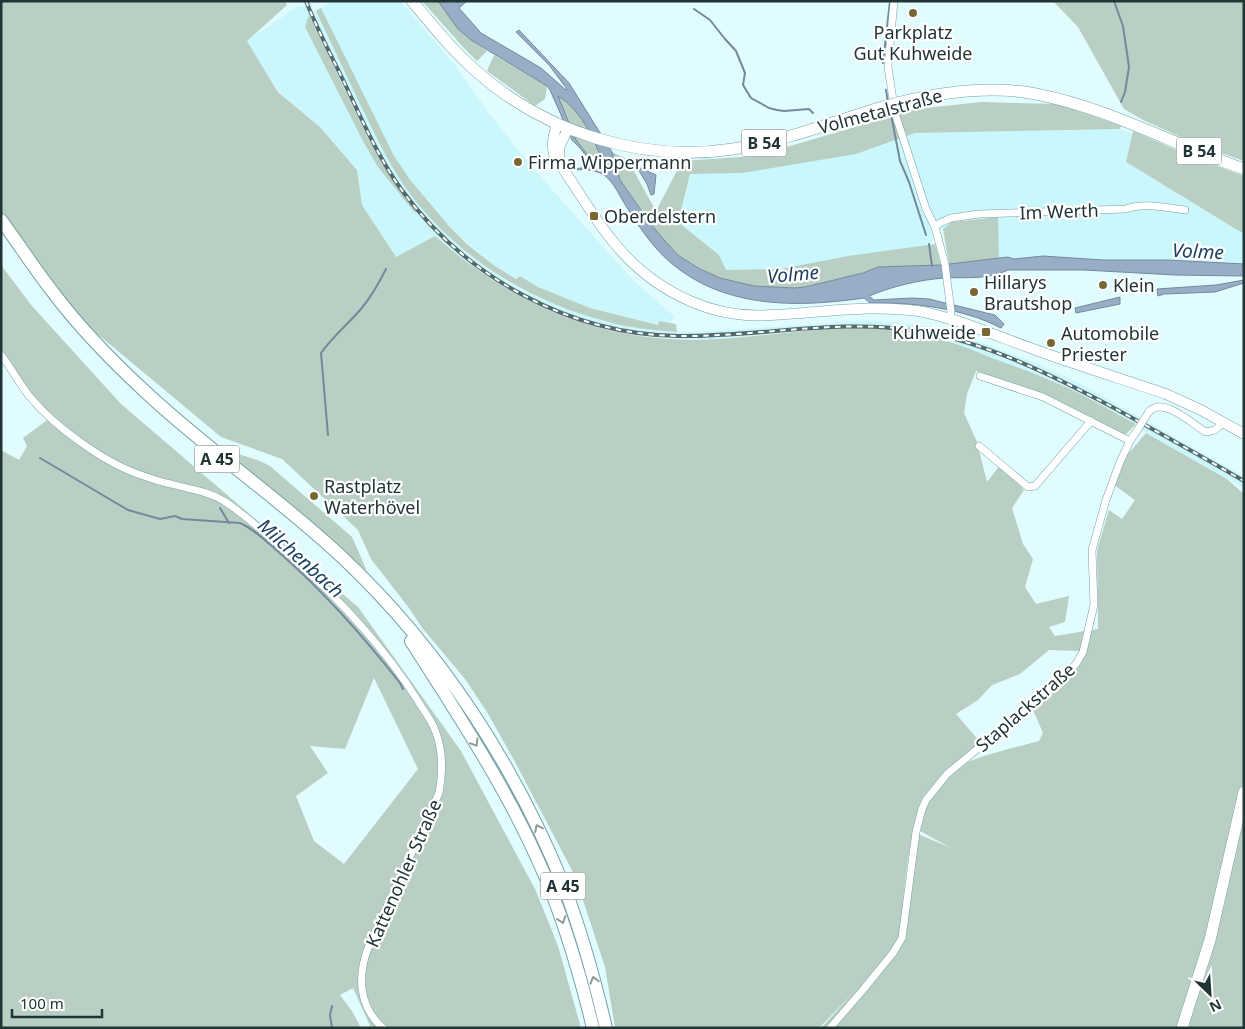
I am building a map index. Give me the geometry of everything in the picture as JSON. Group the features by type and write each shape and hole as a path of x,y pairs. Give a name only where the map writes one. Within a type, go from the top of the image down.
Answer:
{"highway":[{"name":"A 45","path":"1,220 52,292 94,341 154,400 346,560 417,636 454,698 497,752 524,800 550,853 579,928 596,985 606,1028"},
{"name":"A 45","path":"1,231 48,294 93,348 149,403 281,511 342,564 386,608 441,678"},
{"name":"A 45","path":"454,698 537,859 562,920 593,1028"}],"main road":[{"name":"B 54","path":"412,1 450,46 477,71 519,102 562,126"},
{"name":"Volmetalstraße","path":"562,126 610,142 637,148 658,151 716,151 772,141 926,96 968,90 1003,90 1035,94 1075,103 1154,132 1244,169"},
{"path":"1182,1028 1210,940 1244,792"}],"street":[{"path":"894,1 888,67 894,112 926,209 935,227 945,264 950,316"},
{"path":"562,126 558,153 562,167 600,225 624,255 641,272 663,288 696,304 728,313 770,316 892,309 950,316 1064,360 1166,394 1244,434"},
{"name":"Im Werth","path":"935,227 951,218 978,214 1126,209 1131,207 1185,210"},
{"name":"Kattenohler Straße","path":"1,355 32,400 54,422 82,443 112,462 134,472 217,497 270,537 330,593 361,626 397,670 431,721 440,750 439,793 368,948 361,974 366,1005 383,1028"},
{"path":"980,376 1043,397 1130,441"},
{"name":"Staplackstraße","path":"830,1028 893,953 902,938 916,832 926,800 947,774 1061,679 1076,664 1083,652 1094,604 1092,550 1106,499 1130,441 1148,413 1159,406 1168,408 1206,432 1215,430 1224,423"},
{"path":"979,446 1028,486 1035,486 1091,421"}],"shaded area":[{"path":"303,1 312,1 313,5 307,9 309,14 334,1 400,1 455,65 488,112 530,165 634,281 675,317 669,323 659,321 658,325 590,308 538,287 520,276 517,279 492,264 449,226 461,247 487,268 513,285 543,300 606,322 639,328 677,332 715,331 865,321 895,322 951,333 1035,363 1079,383 1244,477 1244,488 1146,433 1136,424 1060,384 950,342 923,334 894,329 865,328 815,330 716,339 675,339 638,335 603,329 540,307 508,291 456,255 435,236 396,257 362,205 357,169 320,127 279,92 247,41 298,6 306,8"},
{"path":"438,1 456,1 457,3 467,1 459,8 481,33 541,68 566,90 549,65 516,32 519,30 569,83 612,152 620,180 651,224 679,256 700,269 720,278 754,286 795,288 863,273 878,267 941,265 1008,257 1014,259 1043,256 1103,260 1168,260 1244,264 1244,276 1175,275 1084,270 1008,270 985,277 944,278 916,282 897,286 869,296 874,300 929,299 995,315 1004,324 1001,328 954,311 919,305 870,303 864,298 817,303 769,302 722,292 701,283 664,257 644,233 608,178 594,171 574,169 594,166 572,140 547,86 471,40 458,29","holes":["558,96 567,103 588,129 606,171 591,159 576,140"]},
{"path":"1120,129 1132,134 1126,162 1244,234 1244,264 1168,260 1103,260 1043,256 1014,259 1008,257 999,258 997,217 952,222 933,234 932,243 920,247 848,256 780,269 726,270 719,255 678,222 690,174 743,173 856,154 915,133"},
{"path":"640,168 656,175 654,194 651,195 638,169"},
{"path":"1244,280 1244,283 1215,292 1164,294 1158,296 1157,289 1216,285"},
{"path":"1120,297 1120,304 1076,313 1075,308"}],"green space":[{"path":"1,1 285,1 287,5 247,41 278,92 320,127 357,170 362,205 396,257 435,236 466,261 498,283 531,302 566,317 601,328 638,336 677,339 717,339 851,328 895,329 920,333 957,344 1051,380 1136,424 1125,435 1051,397 976,371 967,394 964,413 977,442 987,482 1000,465 1024,490 1012,508 1023,544 1033,559 1025,587 1036,604 1069,596 1065,622 1049,627 1055,636 1085,631 1080,651 1049,650 1020,674 992,685 978,700 956,714 981,743 945,772 925,798 912,835 908,856 900,937 918,834 951,848 920,831 925,809 931,799 945,779 963,765 989,754 1039,741 1043,733 1033,710 1071,676 1083,656 1091,630 1098,629 1097,550 1109,510 1122,519 1135,500 1114,485 1123,460 1146,433 1227,479 1244,494 1244,1028 821,1028 854,992 819,1028 615,1028 605,967 575,876 487,712 465,679 423,629 371,559 358,530 282,459 221,437 89,327 30,257 1,216"},
{"path":"422,1 438,1 463,34 487,51 477,61"},
{"path":"1053,1 1244,1 1244,161 1198,145 1143,120 1124,109 1078,27"},
{"path":"321,8 394,156 411,181 467,244 492,264 516,279 520,276 538,287 590,308 658,325 659,321 676,324 677,332 614,323 547,301 493,272 445,233 424,211 398,177 360,104 316,11"},
{"path":"309,15 368,138 382,164 415,213 378,167 363,141 305,27"},
{"path":"494,55 547,86 545,99 535,106 487,71"},
{"path":"558,96 582,119 593,139 606,171 591,159 576,140"},
{"path":"981,102 1059,104 1121,126 1120,129 915,133 856,154 743,173 690,174 678,222 719,255 726,270 780,269 848,256 935,244 941,265 878,267 863,273 805,287 754,286 720,278 700,269 679,256 664,241 620,180 612,152 627,159 656,211 682,161 756,156 916,109"},
{"path":"1133,131 1193,157 1244,176 1244,234 1126,162"},
{"path":"998,217 999,258 949,264 943,229 952,222"},
{"path":"1,265 32,306 121,404 358,607 461,751 536,891 558,946 581,1028 371,1028 353,988 340,995 352,1011 361,1028 1,1028 1,450 19,460 27,446 23,438 50,418 1,355","holes":["374,678 418,769 344,864 314,841 296,796 328,773 310,746 345,749"]},
{"path":"220,448 270,466 352,537 367,571 266,484"}],"waterway":[{"path":"883,63 890,1"},
{"path":"1114,1 1123,26 1129,67 1125,92 1121,102"},
{"path":"694,9 710,20 736,51 745,73 743,85 751,98 769,108 777,110 809,109 813,113"},
{"path":"886,90 888,102"},
{"path":"890,109 900,161 909,182 926,235"},
{"path":"929,244 932,266"},
{"path":"328,435 321,353 365,304 386,269"},
{"name":"Milchenbach","path":"40,458 128,510 160,519 175,516 182,519 240,523 251,529 298,570 344,616 373,649 403,689"},
{"path":"220,508 229,523"},
{"name":"Milchenbach","path":"332,1006 330,1015 332,1028"}],"railway":[{"path":"306,1 371,138 401,189 427,221 456,249 488,274 523,295 560,312 599,325 638,333 709,336 859,326 919,331 944,336 969,343 1044,372 1130,417 1244,481"}],"place":[{"name":"Parkplatz Gut Kuhweide","path":"913,13"},
{"name":"Firma Wippermann","path":"518,162"},
{"name":"Oberdelstern","path":"594,216"},
{"name":"Klein","path":"1103,285"},
{"name":"Hillarys Brautshop","path":"974,292"},
{"name":"Kuhweide","path":"986,332"},
{"name":"Automobile Priester","path":"1051,343"},
{"name":"Rastplatz Waterhövel","path":"314,496"}],"water label":[{"name":"Volme","path":"1198,251"},
{"name":"Volme","path":"793,274"}]}
